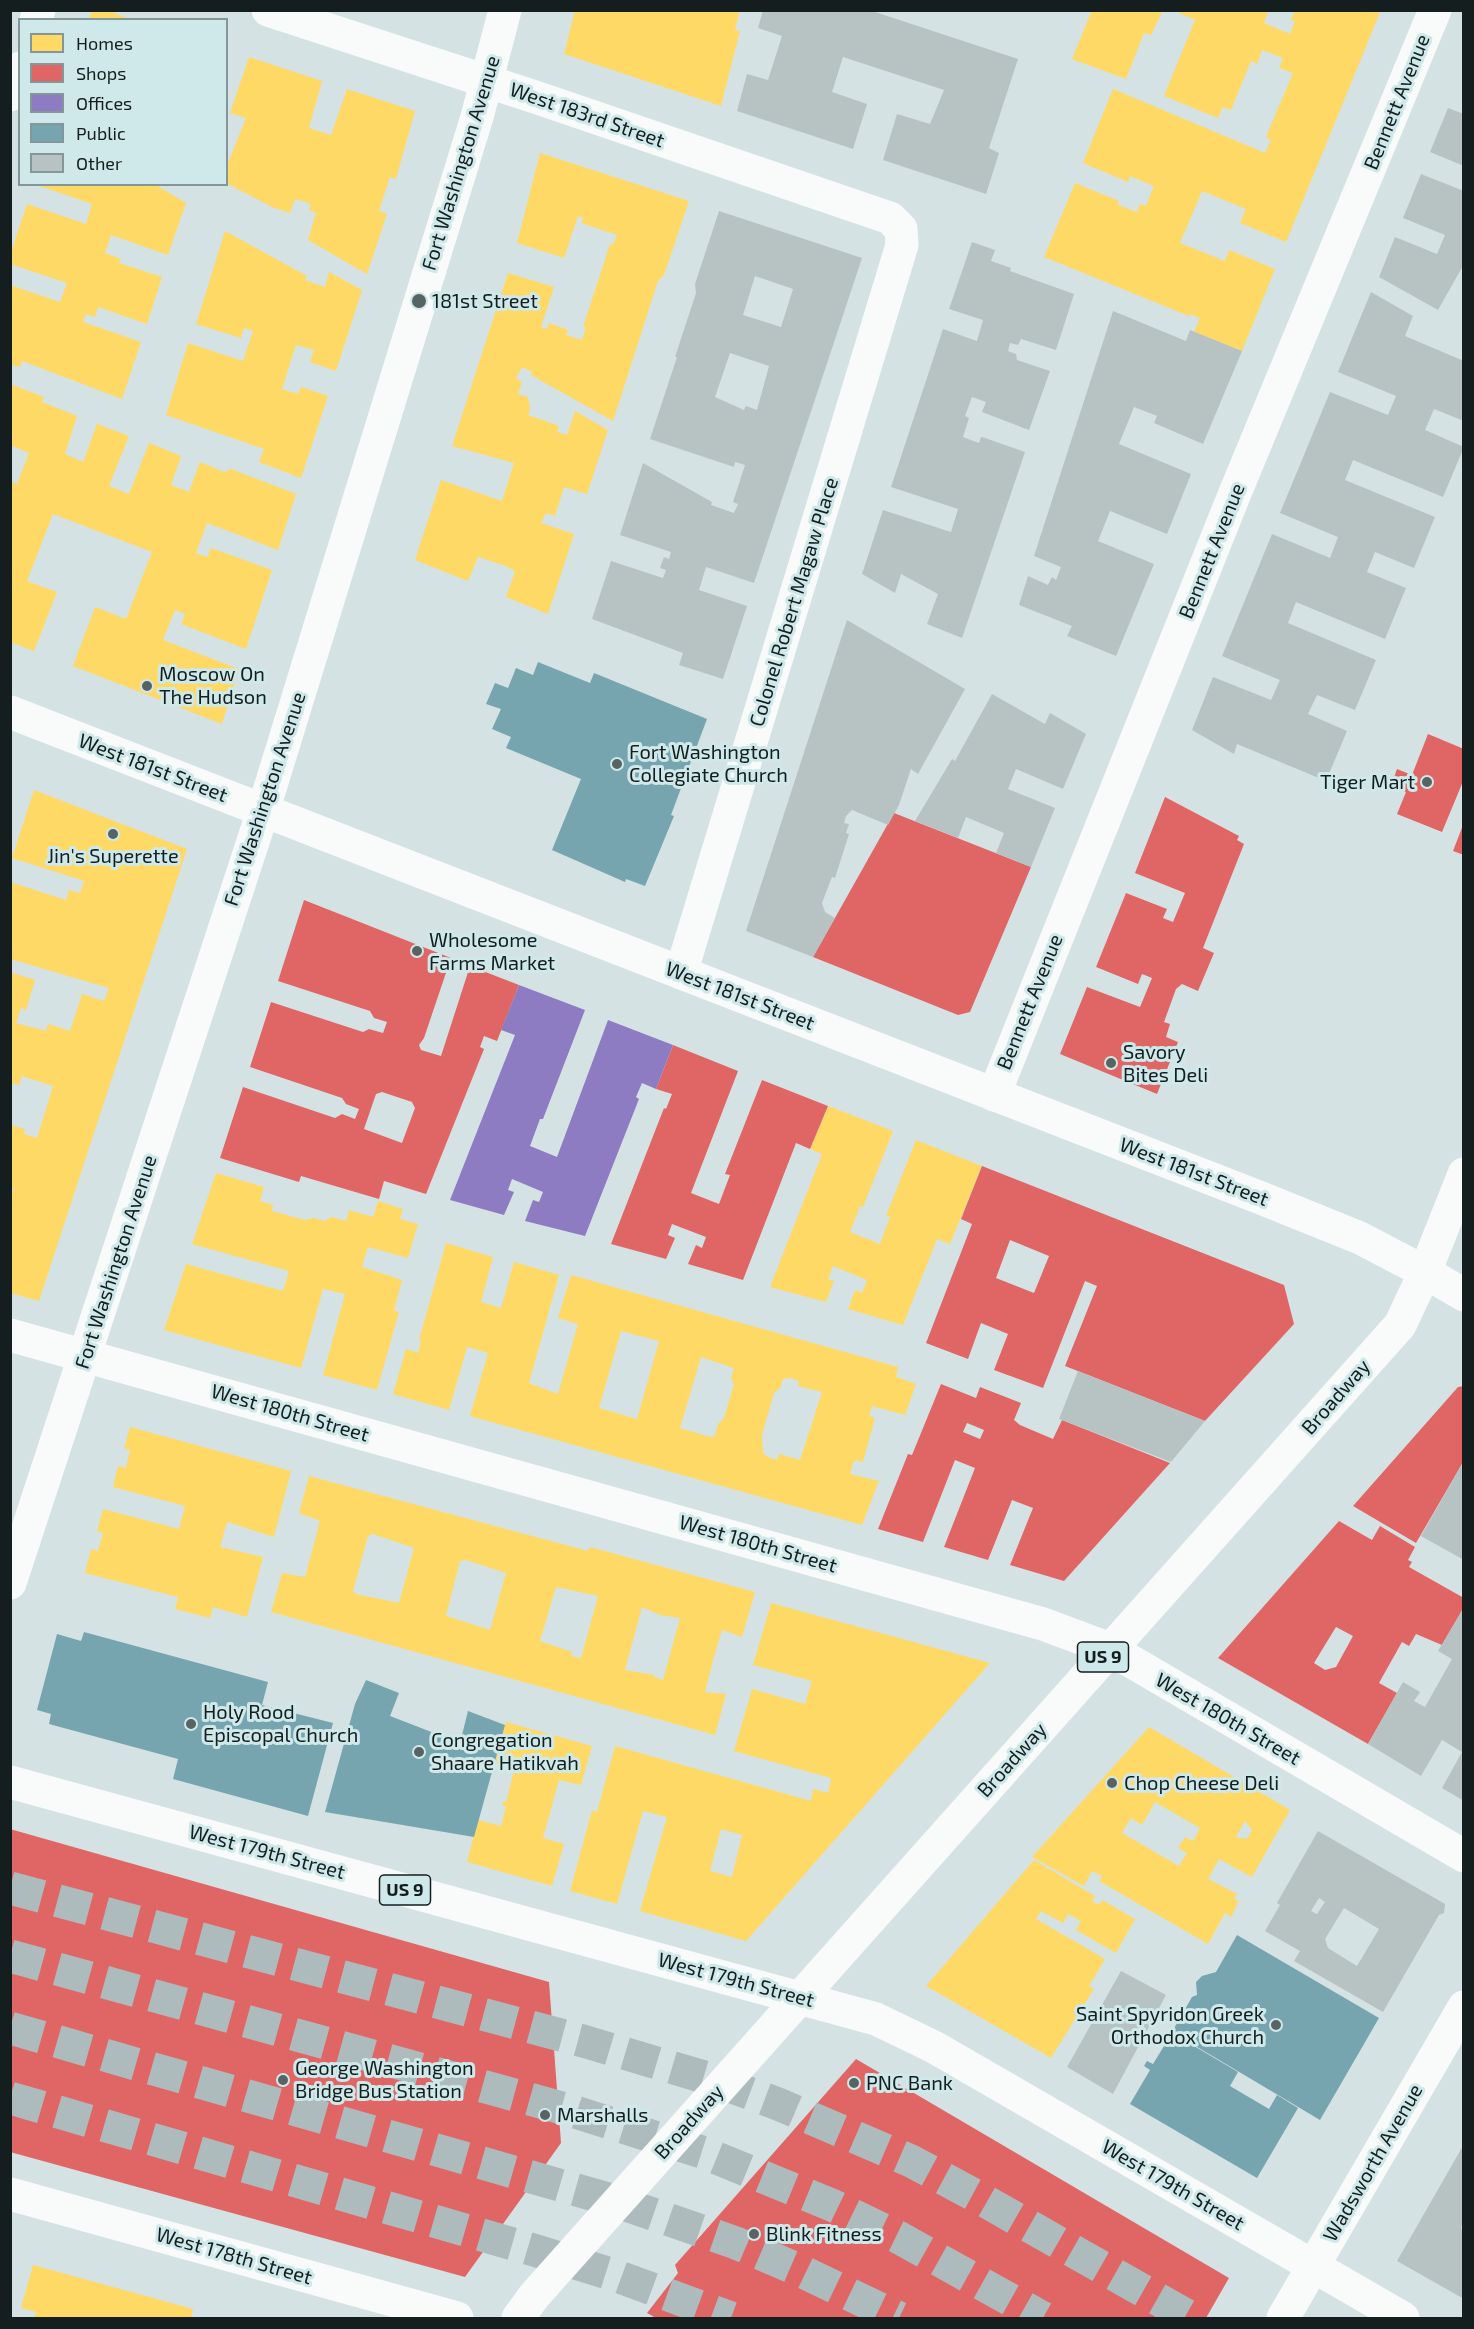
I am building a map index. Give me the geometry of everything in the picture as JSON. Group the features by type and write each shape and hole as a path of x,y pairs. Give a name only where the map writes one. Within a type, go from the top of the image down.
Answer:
{"main road":[{"name":"West 183rd Street","path":"268,10 487,81 890,218 901,230"},
{"name":"Fort Washington Avenue","path":"10,1583 262,811 487,81 505,10"},
{"name":"Bennett Avenue","path":"994,1095 1235,493 1435,10"},
{"path":"10,94 18,73"},
{"name":"Colonel Robert Magaw Place","path":"681,973 902,245 901,230"},
{"name":"West 181st Street","path":"10,712 1360,1238 1464,1295"},
{"name":"Broadway","path":"518,2319 534,2296 1400,1325 1425,1272 1464,1174"},
{"name":"West 180th Street","path":"10,1335 1043,1624 1110,1649 1464,1856"},
{"name":"West 179th Street","path":"10,1782 859,2014 906,2032 1403,2319"},
{"name":"Wadsworth Avenue","path":"1283,2319 1464,2007"},
{"name":"West 178th Street","path":"10,2194 457,2319"}],"building: Homes":[{"path":"92,10 107,10 127,18 90,18"},
{"path":"575,10 740,10 735,30 740,31 721,106 564,54"},
{"path":"1092,10 1163,10 1151,35 1144,33 1126,79 1072,59"},
{"path":"1173,10 1269,10 1264,23 1290,34 1295,21 1291,20 1295,10 1381,10 1286,242 1240,223 1246,209 1202,191 1180,243 1225,261 1229,250 1275,269 1242,351 1194,332 1200,318 1190,314 1189,316 1044,257 1075,183 1119,201 1118,205 1137,212 1140,204 1146,206 1154,186 1130,176 1128,182 1083,163 1113,89 1265,153 1271,140 1266,137 1293,73 1279,68 1283,58 1262,50 1257,64 1251,61 1231,110 1223,107 1218,118 1164,96 1195,20"},
{"path":"249,57 322,81 309,128 331,135 347,89 415,111 396,179 390,177 379,211 387,214 367,274 308,240 316,213 309,210 311,204 295,199 290,213 272,207 228,184 228,163 246,118 230,113"},
{"path":"540,153 689,201 664,275 658,281 613,421 531,375 532,372 522,367 516,378 522,382 518,394 528,397 530,409 528,415 559,426 557,432 567,435 575,411 608,430 587,494 564,487 555,516 546,513 541,523 574,534 548,614 506,597 515,571 506,566 478,557 468,581 415,560 441,480 502,501 514,463 452,446 508,273 554,287 541,327 547,329 549,323 568,330 566,335 582,340 586,327 583,327 610,244 613,245 617,235 581,223 583,218 578,216 564,258 517,243"},
{"path":"40,186 157,186 186,203 168,255 111,235 105,253 121,259 119,263 162,277 147,324 98,307 95,317 86,314 83,322 141,342 122,399 22,361 20,367 10,364 10,285 60,302 67,283 10,264 10,255 27,204 86,224 92,204"},
{"path":"225,231 307,276 305,280 325,287 329,272 362,290 336,371 310,362 314,350 296,345 282,389 298,394 301,387 328,396 301,478 259,462 264,449 166,415 188,343 243,361 253,331 244,328 241,338 196,324"},
{"path":"10,384 44,397 42,402 77,416 65,454 83,462 97,424 129,436 109,486 129,494 149,443 181,456 171,485 189,492 200,462 224,472 231,469 296,494 278,550 207,523 196,553 207,557 211,548 272,570 246,649 181,624 185,614 175,610 163,640 239,669 222,724 73,666 95,607 126,619 152,552 53,514 27,581 57,592 34,651 10,642 10,481 17,484 29,453 10,445"},
{"path":"34,790 187,849 39,1301 10,1293 10,1197 14,1188 10,1187 10,1125 25,1129 24,1134 37,1138 53,1086 22,1076 19,1085 10,1083 10,972 35,980 26,1010 21,1008 16,1023 46,1031 48,1024 70,1031 82,994 104,1001 109,988 10,959 10,882 66,900 69,890 80,893 84,881 12,858"},
{"path":"828,1106 893,1131 863,1207 860,1206 850,1232 880,1244 890,1217 886,1216 916,1140 982,1166 950,1244 937,1239 903,1325 848,1309 855,1290 862,1293 867,1280 833,1266 828,1279 834,1281 826,1302 770,1287 822,1154 810,1149"},
{"path":"216,1173 264,1187 260,1201 273,1205 272,1211 305,1220 314,1218 324,1221 332,1217 346,1221 349,1210 373,1217 378,1201 403,1209 400,1219 418,1224 408,1258 368,1247 362,1267 402,1280 394,1310 399,1312 377,1390 323,1375 345,1294 323,1289 301,1368 164,1330 186,1264 283,1291 289,1271 192,1244"},
{"path":"446,1243 493,1257 481,1302 501,1308 514,1262 559,1275 529,1383 558,1394 578,1324 558,1318 571,1275 898,1367 896,1377 916,1384 905,1415 872,1406 869,1416 875,1418 863,1462 856,1460 850,1474 879,1481 862,1525 470,1416 488,1353 467,1347 449,1410 393,1394 406,1349 418,1353 421,1340 419,1340","holes":["621,1331 659,1341 637,1419 599,1408","701,1357 734,1368 731,1378 734,1384 724,1418 718,1424 715,1436 710,1437 680,1428","790,1378 799,1381 798,1386 822,1392 800,1460 779,1454 777,1460 766,1456 763,1452 762,1435 774,1393 780,1388 783,1379"]},
{"path":"130,1427 291,1471 274,1537 227,1522 220,1547 263,1557 247,1617 213,1607 210,1618 175,1609 178,1597 85,1573 91,1549 98,1551 103,1533 97,1531 103,1509 179,1529 185,1506 113,1487 118,1466 126,1468 130,1450 124,1448"},
{"path":"309,1476 588,1551 590,1547 755,1592 742,1637 722,1630 714,1657 705,1692 726,1694 715,1735 271,1612 282,1573 305,1577 320,1521 299,1513","holes":["373,1534 414,1548 399,1603 356,1594 353,1591 368,1536","466,1560 506,1573 490,1630 446,1616 460,1561","556,1587 598,1596 581,1658 571,1656 572,1652 540,1641","642,1607 660,1615 680,1618 663,1680 654,1677 655,1675 625,1670"]},
{"path":"771,1603 990,1663 746,1941 640,1911 667,1817 643,1811 617,1904 570,1891 592,1810 597,1812 615,1746 811,1801 813,1789 828,1793 831,1778 734,1751 752,1689 805,1704 812,1681 753,1665","holes":["721,1829 742,1835 732,1877 710,1871"]},
{"path":"506,1722 592,1746 581,1785 559,1780 543,1838 564,1844 552,1886 467,1862 478,1820 501,1826 506,1806 502,1806 504,1801 506,1802 515,1767 494,1762"},
{"path":"1149,1727 1290,1810 1252,1877 1219,1859 1208,1879 1237,1894 1234,1899 1239,1901 1231,1917 1225,1913 1208,1944 1099,1881 1102,1876 1092,1871 1084,1886 1032,1857","holes":["1155,1802 1200,1828 1193,1841 1185,1837 1178,1848 1187,1853 1179,1866 1122,1833 1131,1818 1142,1825","1245,1821 1252,1830 1247,1839 1236,1837"]},
{"path":"1034,1860 1095,1896 1092,1901 1099,1905 1102,1900 1135,1919 1116,1953 1076,1930 1081,1921 1068,1914 1063,1923 1041,1911 1036,1919 1105,1959 1089,1986 1094,1989 1051,2058 926,1986"},
{"path":"33,2265 193,2309 191,2318 34,2318 36,2312 21,2308"}],"building: Shops":[{"name":"Tiger Mart","path":"1428,734 1464,749 1464,779 1442,832 1397,814 1406,792 1391,786 1397,769 1412,775"},
{"path":"1165,797 1239,836 1237,840 1244,844 1203,948 1214,953 1198,991 1182,984 1176,989 1164,1022 1170,1024 1166,1037 1178,1042 1157,1094 1060,1054 1087,987 1140,1007 1152,978 1142,974 1138,984 1096,967 1126,893 1167,909 1163,918 1173,922 1185,893 1135,873"},
{"path":"894,813 1031,867 970,1012 958,1015 813,957"},
{"path":"1464,825 1464,855 1453,851"},
{"path":"304,900 451,958 424,1038 419,1045 421,1050 441,1056 470,966 519,985 497,1041 484,1036 480,1047 484,1049 426,1194 384,1181 379,1199 301,1176 299,1182 220,1158 243,1087 335,1118 342,1114 355,1119 359,1109 346,1104 342,1098 250,1067 271,1002 363,1032 369,1029 383,1033 387,1022 374,1018 370,1011 278,981","holes":["382,1092 412,1102 415,1108 402,1143 364,1129 376,1094"]},
{"path":"673,1045 738,1071 691,1193 719,1204 730,1175 725,1174 762,1080 828,1106 810,1149 796,1143 743,1280 688,1264 696,1245 702,1248 706,1237 672,1224 668,1235 675,1238 666,1259 611,1244 664,1108 666,1109 672,1094 656,1089"},
{"path":"982,1166 1284,1285 1294,1324 1205,1421 1065,1366 1097,1286 1085,1281 1043,1388 994,1370 1008,1334 981,1323 968,1359 926,1343 972,1224 961,1219","holes":["1010,1240 1049,1256 1034,1293 996,1278"]},
{"path":"941,1384 976,1398 980,1387 1021,1403 1014,1420 1020,1425 1053,1439 1062,1420 1170,1463 1064,1581 1010,1565 1033,1508 1012,1500 988,1560 944,1547 975,1468 955,1460 923,1542 878,1529 908,1454 912,1455","holes":["967,1423 984,1430 980,1439 963,1432"]},
{"path":"1464,1386 1464,1465 1462,1464 1416,1543 1353,1506 1458,1387"},
{"path":"1339,1521 1372,1540 1380,1526 1415,1547 1408,1560 1412,1562 1409,1567 1464,1598 1464,1607 1442,1645 1416,1634 1409,1646 1402,1642 1379,1683 1397,1693 1368,1744 1218,1658","holes":["1336,1627 1353,1636 1336,1667 1325,1670 1314,1663"]},
{"name":"George Washington Bridge Bus Station","path":"10,1829 549,1982 561,2143 465,2277 10,2152"},
{"path":"856,2059 1229,2278 1206,2318 656,2318 647,2313 678,2273 675,2265"}],"building: Offices":[{"path":"519,985 585,1010 543,1119 540,1119 530,1146 557,1157 608,1020 673,1045 656,1089 642,1083 636,1097 639,1099 585,1236 525,1221 533,1200 539,1202 543,1192 512,1179 508,1190 514,1192 504,1215 450,1200 515,1035 501,1030"}],"building: Public":[{"name":"Fort Washington Collegiate Church","path":"538,662 590,683 594,673 707,719 671,815 674,816 645,886 626,879 625,882 552,850 581,779 506,748 511,737 492,729 501,709 486,704 495,683 508,688 516,668 533,675"},
{"name":"Holy Rood Episcopal Church","path":"84,1632 268,1682 262,1705 333,1723 308,1816 173,1779 178,1759 49,1724 51,1714 37,1710 57,1634 81,1641"},
{"name":"Congregation Shaare Hatikvah","path":"366,1680 399,1693 390,1716 460,1743 468,1711 505,1725 474,1837 325,1812 355,1704"},
{"name":"Saint Spyridon Greek Orthodox Church","path":"1237,1935 1379,2018 1320,2120 1172,2032 1192,1997 1197,1995 1196,1982 1202,1976 1216,1972"},
{"name":"Saint Spyridon Greek Orthodox Church","path":"1172,2033 1238,2072 1230,2086 1269,2109 1277,2095 1298,2108 1257,2178 1130,2104 1150,2070 1144,2066 1147,2061 1153,2064"}],"building: Other":[{"path":"763,10 869,10 1018,59 989,148 999,153 986,194 883,160 897,114 930,124 944,90 843,57 832,92 867,104 853,149 737,111 747,74 768,80 782,36 758,28"},
{"path":"1448,108 1464,114 1464,166 1430,152"},
{"path":"1421,174 1464,191 1464,264 1438,310 1379,277 1395,237 1437,254 1445,235 1403,218"},
{"path":"719,211 862,258 754,583 706,567 699,590 747,606 723,679 679,665 683,653 592,619 611,561 663,578 666,570 660,568 664,557 669,559 671,552 620,535 643,463 712,502 711,505 734,513 738,504 733,502 745,465 735,462 734,467 650,439 696,293 695,284","holes":["755,276 793,289 781,327 743,315","730,353 769,366 757,410 746,406 744,410 715,397"]},
{"path":"972,242 995,250 991,261 1011,268 1010,271 1074,294 1056,350 1021,339 1018,345 1010,343 1008,351 1016,354 1017,360 1050,371 1029,430 982,412 986,402 972,397 965,416 969,418 963,437 979,443 981,437 1025,452 962,638 927,624 938,594 901,574 895,593 862,574 883,510 951,532 958,509 891,487 943,329 977,341 983,320 949,309"},
{"path":"1371,292 1413,316 1405,336 1464,361 1464,421 1434,409 1425,430 1464,447 1443,497 1353,460 1345,480 1435,517 1414,568 1375,552 1367,572 1406,588 1385,639 1296,602 1288,623 1376,660 1355,710 1317,695 1308,714 1347,731 1326,781 1237,744 1234,754 1192,730 1213,677 1271,700 1280,680 1222,656 1272,534 1330,558 1338,537 1280,513 1330,392 1388,415 1396,396 1338,372"},
{"path":"1113,311 1186,341 1190,330 1242,351 1203,444 1154,423 1157,416 1134,407 1119,444 1191,474 1167,534 1110,511 1098,541 1154,564 1116,656 1067,636 1072,626 1019,605 1028,576 1048,585 1052,577 1056,580 1061,567 1034,556"},
{"path":"847,620 965,689 918,774 911,769 899,805 888,825 852,810 846,816 844,823 849,824 846,833 849,834 835,878 832,877 822,903 825,912 835,918 813,957 746,931"},
{"path":"992,694 1045,724 1050,713 1086,734 1063,789 1016,769 1008,789 1055,808 1031,867 996,853 1004,833 966,817 958,838 915,821 952,759 955,761"},
{"path":"1078,1371 1205,1421 1171,1462 1059,1419"},
{"path":"1462,1464 1464,1465 1464,1560 1421,1536"},
{"path":"1464,1607 1464,1801 1442,1788 1462,1752 1442,1740 1421,1776 1368,1744 1403,1682 1420,1692 1414,1701 1425,1707 1452,1659 1438,1651"},
{"path":"1318,1831 1445,1904 1444,1913 1439,1915 1383,2012 1294,1961 1300,1951 1265,1931 1280,1905 1277,1903","holes":["1319,1898 1325,1902 1317,1914 1311,1911","1344,1908 1379,1929 1357,1966 1328,1948 1325,1939"]},
{"path":"1121,1971 1166,1995 1113,2094 1067,2067"},
{"path":"1464,2144 1464,2222 1461,2227 1464,2236 1464,2299 1397,2261"}],"tunnel":[{"path":"10,1888 583,2041 714,2080 778,2104 911,2161 1191,2318"},
{"path":"10,1956 569,2110 702,2152 834,2206 898,2237 1043,2318"},
{"path":"10,2028 615,2201 736,2243 799,2270 899,2318"},
{"path":"10,2098 537,2251 614,2275 731,2318"}],"place":[{"name":"181st Street","path":"419,301"},
{"name":"Moscow On The Hudson","path":"147,686"},
{"name":"Fort Washington Collegiate Church","path":"617,764"},
{"name":"Tiger Mart","path":"1427,782"},
{"name":"Jin's Superette","path":"113,834"},
{"name":"Wholesome Farms Market","path":"417,951"},
{"name":"Savory Bites Deli","path":"1111,1063"},
{"name":"Holy Rood Episcopal Church","path":"191,1724"},
{"name":"Congregation Shaare Hatikvah","path":"419,1752"},
{"name":"Chop Cheese Deli","path":"1112,1783"},
{"name":"Saint Spyridon Greek Orthodox Church","path":"1276,2025"},
{"name":"George Washington Bridge Bus Station","path":"283,2080"},
{"name":"PNC Bank","path":"854,2083"},
{"name":"Marshalls","path":"545,2115"},
{"name":"Blink Fitness","path":"754,2234"}]}
